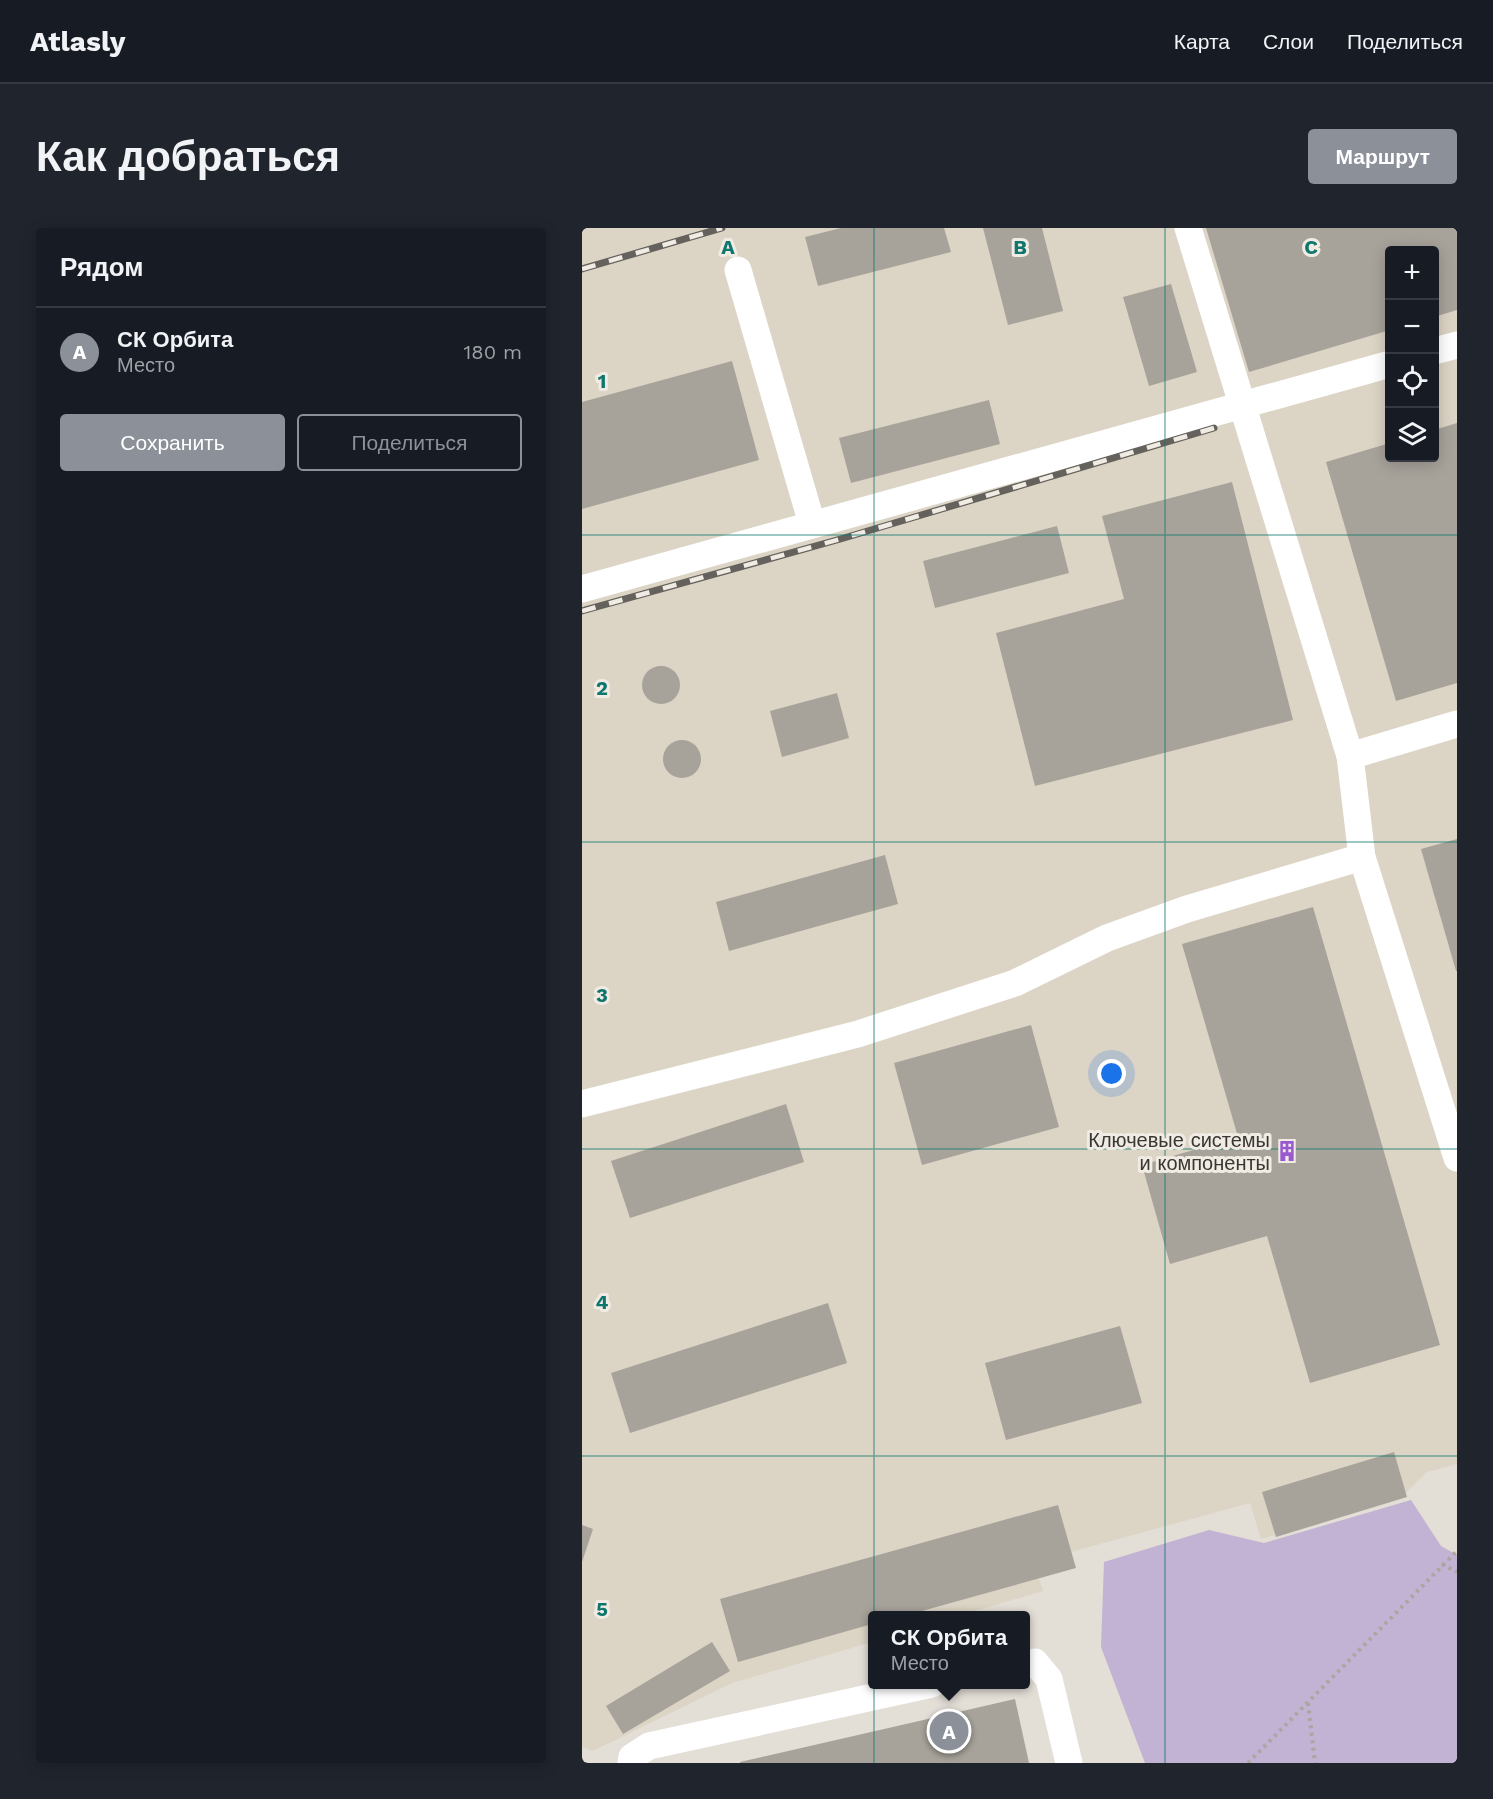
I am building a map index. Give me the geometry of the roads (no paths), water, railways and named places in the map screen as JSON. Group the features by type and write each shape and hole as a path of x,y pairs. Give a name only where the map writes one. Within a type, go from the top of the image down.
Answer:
{"lane":[{"path":"1188,228 1350,756 1362,857 1457,1158"},
{"path":"738,270 812,524"},
{"path":"1439,350 1457,345"},
{"path":"582,589 1385,365"},
{"path":"1350,756 1457,724"},
{"path":"582,1104 858,1034 1015,982 1107,938 1186,909 1362,857"},
{"path":"1030,1663 1035,1662 1049,1679 1069,1763"},
{"path":"631,1763 632,1757 649,1746 909,1689"}],"railway":[{"path":"582,269 722,228"},
{"path":"582,611 844,538 1214,428"}],"place":[{"name":"Ключевые системы и компоненты","path":"1287,1151"},
{"name":"СК Орбита","path":"949,1731"}]}
